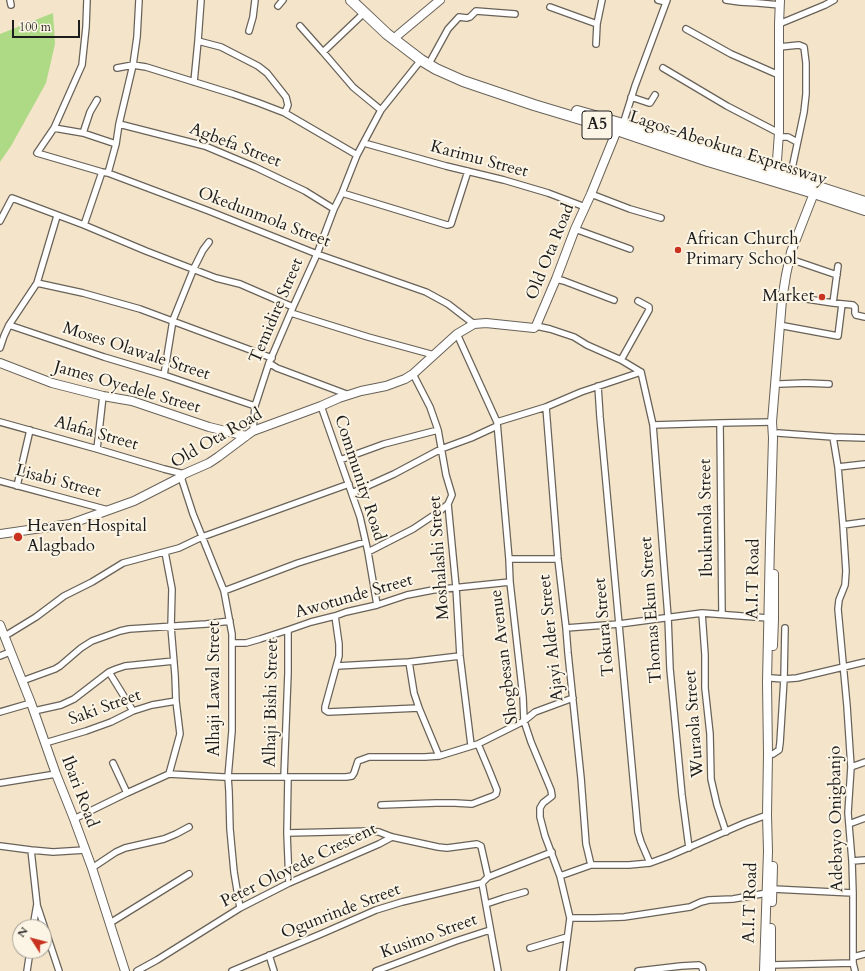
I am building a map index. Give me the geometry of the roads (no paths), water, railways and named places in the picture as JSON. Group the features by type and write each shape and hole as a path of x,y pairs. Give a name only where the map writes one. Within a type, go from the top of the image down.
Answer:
{"highway":[{"name":"Lagos-Abeokuta Expressway","path":"351,0 387,34 421,60 436,69 463,81 534,105 620,127 716,163 865,210"},
{"name":"Lagos-Abeokuta Expressway","path":"361,0 398,35 422,54 455,72 620,127 865,202"}],"street":[{"path":"87,0 82,65 54,128 83,133 116,144"},
{"path":"84,225 116,144 119,124 133,65 137,38 139,0"},
{"path":"194,82 201,0"},
{"path":"249,31 253,17 254,0"},
{"path":"278,6 283,0"},
{"path":"398,35 440,0"},
{"path":"596,44 597,24 602,0"},
{"path":"620,127 666,1 658,0"},
{"path":"726,0 758,3 780,2 779,135 776,174"},
{"path":"779,24 834,0"},
{"path":"550,7 597,24"},
{"path":"431,60 448,29 459,17 470,17 476,11 515,14"},
{"path":"323,52 364,13"},
{"path":"300,26 353,87 381,110"},
{"path":"686,29 731,54 779,75"},
{"path":"198,42 221,47 258,66 267,73 286,97 288,105 285,113"},
{"path":"779,47 800,45 804,47 806,63 806,94 802,124 790,178"},
{"name":"Temidire Street","path":"250,433 255,406 271,360 317,254 357,155 381,110 421,60"},
{"path":"117,68 133,65 233,94 285,113 357,155"},
{"path":"663,68 779,135 788,137 797,142"},
{"path":"632,97 650,103 655,95"},
{"path":"83,133 90,112 97,100"},
{"name":"Agbefa Street","path":"119,124 205,146 255,167 305,191 334,209"},
{"name":"Old Ota Road","path":"0,534 70,524 134,501 209,463 250,433 339,398 394,383 414,374 457,334 474,324 534,328 620,127"},
{"name":"Okedunmola Street","path":"54,128 38,152 105,173 209,211 317,254 426,292 448,304 474,324"},
{"name":"Karimu Street","path":"364,143 468,172 504,180 548,193 585,207"},
{"path":"342,193 447,225 451,224 468,172"},
{"path":"591,194 630,209 661,218"},
{"name":"A.I.T Road","path":"771,968 767,815 767,682 773,438 772,422 780,384 787,296 793,260 816,194"},
{"name":"A.I.T Road","path":"764,971 770,891 773,754 771,678 774,619 774,542 778,433 776,401 782,300 791,252 816,194"},
{"path":"0,221 12,198 84,225 146,251 194,268 216,278 240,284 292,310 434,355"},
{"path":"0,348 9,325 37,283 57,216"},
{"path":"575,230 630,249"},
{"path":"164,375 173,320 194,268 209,242"},
{"path":"793,260 837,275"},
{"path":"833,303 838,266"},
{"path":"556,279 614,300"},
{"path":"37,283 83,293 173,320 271,360 277,368 349,396"},
{"path":"787,296 853,305 855,306 856,315 865,317"},
{"path":"621,360 650,308 638,301"},
{"path":"784,326 838,336 842,304"},
{"name":"Moses Olawale Street","path":"9,325 255,406"},
{"path":"536,326 574,337 587,345 621,360 641,372"},
{"name":"Shogbesan Avenue","path":"457,334 497,424 510,582 523,697 524,721 551,790 552,796 543,803 540,808 540,817 545,836 560,876 570,918 563,971"},
{"name":"James Oyedele Street","path":"0,363 52,383 104,396 132,401 209,427 250,433"},
{"path":"352,494 441,449 471,438 497,424 546,407 581,392 641,372"},
{"name":"Thomas Ekun Street","path":"641,372 653,425 668,617 671,677 682,795 689,848"},
{"name":"Moshalashi Street","path":"414,374 430,407 438,430 446,475 452,495 448,504 456,587 460,656 471,745"},
{"path":"780,384 829,384"},
{"name":"Tokura Street","path":"598,386 638,832 650,862"},
{"path":"97,449 104,396"},
{"name":"Community Road","path":"321,406 360,517 368,552 377,605"},
{"name":"Ajayi Alder Street","path":"546,407 558,559 581,778 586,844 590,865"},
{"name":"Alafia Street","path":"0,422 183,475"},
{"path":"653,425 772,422"},
{"name":"Ibukunola Street","path":"720,423 722,614"},
{"path":"17,486 30,430"},
{"path":"340,460 384,444 438,430"},
{"path":"778,433 865,438"},
{"name":"Adebayo Onigbanjo","path":"833,437 838,467 846,572 845,585 839,600 838,609 844,667 851,767 848,813 852,861 854,971"},
{"path":"838,467 865,464"},
{"name":"Alhaji Lawal Street","path":"183,475 193,514 224,591 232,634 232,731 228,777 233,865 240,908"},
{"name":"Lisabi Street","path":"0,481 108,510"},
{"path":"5,636 64,596 92,582 123,563 179,548 202,537 349,484"},
{"path":"368,552 413,529 448,504"},
{"path":"843,524 865,522"},
{"path":"224,591 298,563 365,542"},
{"path":"165,552 172,589 171,627 180,734 169,774"},
{"path":"509,559 558,559"},
{"name":"Awotunde Street","path":"232,643 246,642 407,595 456,587 510,582"},
{"path":"566,628 619,624 702,612 768,618"},
{"name":"Wuraola Street","path":"702,612 705,688 710,734 711,779 717,805 726,832"},
{"path":"335,616 339,656 325,710 328,712 419,708"},
{"path":"22,681 55,669 87,644 120,631 230,621"},
{"name":"Ibari Road","path":"0,625 33,707 56,774 92,868 126,971"},
{"path":"773,754 780,748 785,628"},
{"name":"Alhaji Bishi Street","path":"288,630 286,777 289,883"},
{"path":"773,649 784,648"},
{"path":"0,656 10,652"},
{"path":"337,666 409,662 460,656"},
{"path":"0,712 61,704 74,699 109,672 125,666 174,662"},
{"path":"409,662 414,693 439,756"},
{"path":"771,678 797,678 865,662"},
{"path":"109,672 133,711"},
{"path":"74,819 169,774 228,777 346,777 352,776 356,764 363,758 439,756 478,744 524,721 535,712 573,698"},
{"name":"Saki Street","path":"45,743 111,722 133,711 176,700"},
{"path":"381,805 448,803 472,804 493,796 496,794 497,790 478,744"},
{"path":"851,767 865,762"},
{"path":"113,763 127,793"},
{"path":"0,783 56,774"},
{"path":"560,876 590,865 650,862 689,848 745,823 767,815"},
{"path":"849,824 865,818"},
{"path":"92,868 116,852 125,848 164,839 189,827"},
{"path":"287,833 371,831 438,847 447,848 477,844 482,848 488,877"},
{"name":"Peter Oloyede Crescent","path":"137,971 240,908 289,883 392,837"},
{"path":"0,846 60,852 85,850"},
{"path":"31,850 37,904 59,971"},
{"path":"498,971 482,883 488,877 552,852"},
{"path":"852,861 865,860"},
{"path":"110,923 189,874"},
{"name":"Ogunrinde Street","path":"232,971 376,910 482,883"},
{"path":"570,918 624,917 690,907 708,900 733,899 770,891 853,893"},
{"path":"486,904 525,892"},
{"path":"34,919 37,904"},
{"name":"Kusimo Street","path":"376,971 490,930"},
{"path":"530,948 567,937"},
{"path":"771,968 853,960 865,954"},
{"path":"269,956 274,971"},
{"path":"27,971 29,959"},
{"path":"638,971 699,965 702,967 703,971"}],"place":[{"name":"African Church Primary School","path":"678,250"},
{"name":"Market","path":"822,297"},
{"name":"Heaven Hospital Alagbado","path":"18,537"}]}
